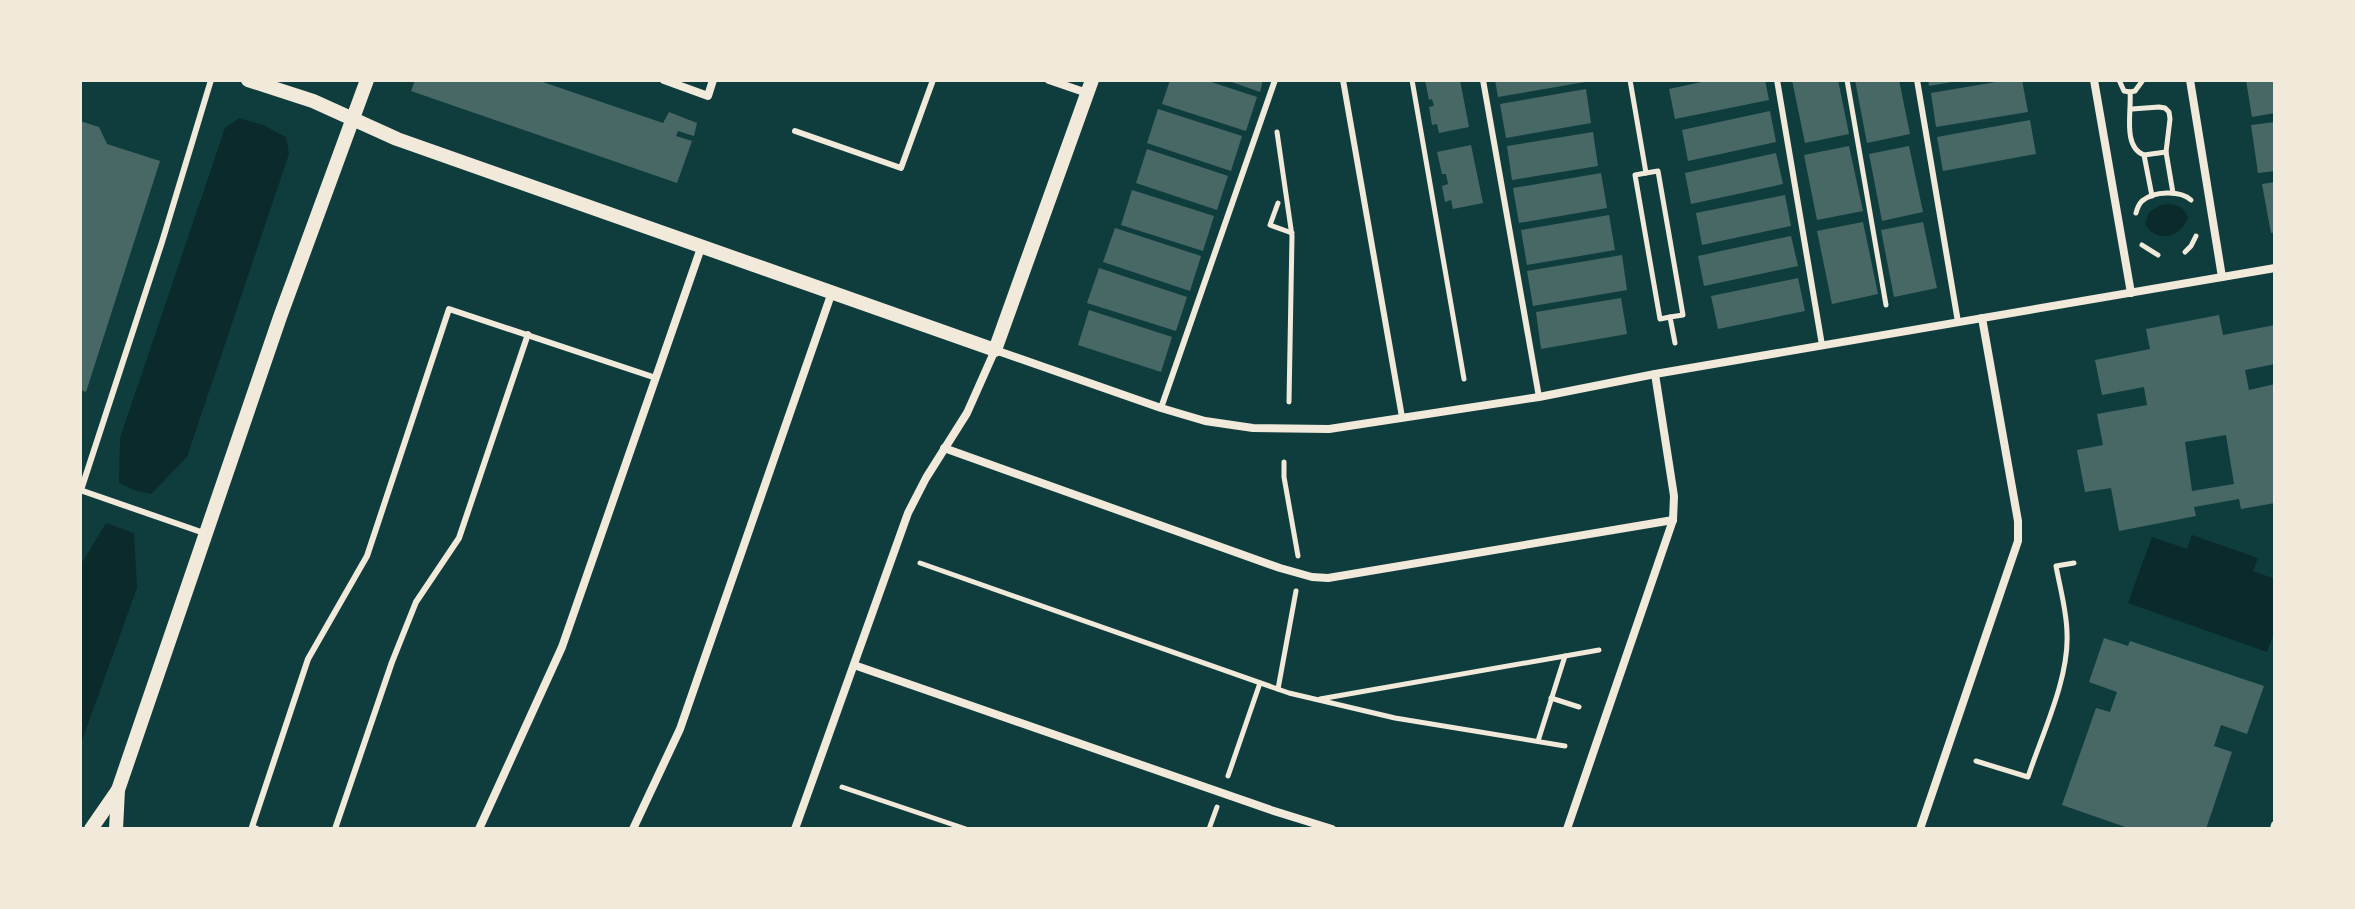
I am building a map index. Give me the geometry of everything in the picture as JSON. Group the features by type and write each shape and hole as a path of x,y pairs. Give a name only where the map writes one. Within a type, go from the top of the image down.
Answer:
{"street":[{"path":"248,80 313,101 397,139 1161,408 1205,421 1278,430 1329,429 1539,397 1655,374 2275,268"},
{"path":"116,829 118,790 204,533 367,80"},
{"path":"664,80 708,96 713,80"},
{"path":"795,829 908,513 967,413 995,350 1090,86 1049,80"},
{"path":"2094,80 2131,293"},
{"path":"2190,80 2222,277"},
{"path":"479,829 556,661 702,245"},
{"path":"633,829 680,729 832,292"},
{"path":"1920,829 2018,541 2018,521 1982,318"},
{"path":"1567,829 1673,520 1674,496 1655,374"},
{"path":"944,448 1312,577 1328,578 1673,520"},
{"path":"854,665 1332,829"},
{"path":"91,829 118,790"}],"lane":[{"path":"204,533 81,490 211,80"},
{"path":"795,131 901,168 933,80"},
{"path":"1161,408 1275,80"},
{"path":"1343,80 1402,417"},
{"path":"1483,80 1539,397"},
{"path":"1777,80 1822,345"},
{"path":"1917,80 1958,322"},
{"path":"257,829 252,827 308,659 367,556 449,309 656,378"},
{"path":"335,829 392,662 416,602 459,538 528,334"}],"path":[{"path":"1412,80 1464,379"},
{"path":"1630,80 1646,173"},
{"path":"1847,80 1886,305"},
{"path":"2119,80 2124,91 2130,92 2135,91 2143,80"},
{"path":"2130,92 2132,109 2128,119 2132,145 2144,155 2166,152"},
{"path":"2132,109 2159,107 2169,112 2166,152 2173,193"},
{"path":"1275,122 1292,233 1289,402"},
{"path":"2144,155 2152,196"},
{"path":"1658,171 1683,315 1660,319 1635,175 1646,173 1658,171"},
{"path":"2135,216 2142,201 2152,196 2186,195 2195,207"},
{"path":"1278,203 1270,225 1292,233"},
{"path":"2185,252 2196,239 2198,228"},
{"path":"2137,234 2147,250 2158,255"},
{"path":"1670,317 1675,343"},
{"path":"1284,462 1298,558"},
{"path":"920,563 1316,700 1395,718 1565,746"},
{"path":"1976,761 2028,777 2067,654 2067,631 2056,566 2074,563"},
{"path":"1278,689 1297,586"},
{"path":"1316,700 1599,650"},
{"path":"1538,741 1565,656"},
{"path":"1226,781 1260,683"},
{"path":"1551,698 1579,707"},
{"path":"842,787 966,829"},
{"path":"1209,829 1217,806"}],"water":[{"path":"239,118 263,125 286,137 289,154 187,457 151,494 134,490 119,483 120,438 225,128"},
{"path":"2170,204 2182,208 2188,218 2174,234 2156,234 2145,224 2149,212"},
{"path":"106,523 134,533 137,588 80,746 80,566"},
{"path":"2192,535 2258,558 2253,571 2275,579 2275,631 2267,652 2128,603 2152,537 2187,549"}],"building":[{"path":"415,80 537,80 663,123 669,112 697,123 694,136 678,131 676,136 692,141 677,183 411,91"},
{"path":"1170,80 1205,80 1257,97 1246,131 1162,104"},
{"path":"1226,80 1263,80 1260,92"},
{"path":"1425,80 1460,80 1469,127 1439,133 1437,124 1432,125 1429,107 1434,106 1432,99 1429,100"},
{"path":"1495,80 1585,80 1585,82 1498,97"},
{"path":"1711,80 1765,80 1769,100 1675,119 1669,89"},
{"path":"1792,80 1838,80 1849,134 1805,143"},
{"path":"1855,80 1899,80 1910,134 1867,143"},
{"path":"1928,80 1951,80 1952,82 1929,86"},
{"path":"2022,80 2028,112 1936,127 1931,93"},
{"path":"2246,80 2275,80 2275,113 2252,117"},
{"path":"1586,89 1591,123 1506,138 1500,104"},
{"path":"1158,109 1242,136 1231,171 1147,143"},
{"path":"1770,111 1776,142 1688,161 1682,130"},
{"path":"2030,120 2036,154 1943,171 1937,137"},
{"path":"80,121 99,127 107,144 160,161 86,392 80,390"},
{"path":"2275,122 2275,171 2258,173 2251,125"},
{"path":"1593,132 1598,166 1512,180 1507,146"},
{"path":"1471,145 1483,203 1453,209 1451,200 1445,202 1442,186 1448,184 1446,174 1442,174 1437,152"},
{"path":"1849,146 1863,211 1817,220 1804,155"},
{"path":"1909,146 1923,212 1882,221 1869,154"},
{"path":"1147,149 1228,176 1217,210 1136,183"},
{"path":"1776,153 1783,184 1691,204 1685,173"},
{"path":"1601,173 1607,208 1519,223 1513,188"},
{"path":"2275,182 2275,232 2271,233 2262,184"},
{"path":"1132,190 1214,216 1203,251 1121,225"},
{"path":"1785,195 1791,226 1702,245 1696,213"},
{"path":"1609,215 1615,250 1527,265 1521,230"},
{"path":"1863,222 1878,294 1832,304 1817,231"},
{"path":"1923,222 1937,288 1894,297 1881,230"},
{"path":"1115,228 1201,256 1190,291 1103,262"},
{"path":"1791,236 1798,266 1704,286 1698,256"},
{"path":"1622,255 1627,290 1533,306 1527,271"},
{"path":"1099,268 1187,297 1176,331 1087,303"},
{"path":"1798,278 1805,311 1718,329 1711,296"},
{"path":"1621,298 1627,334 1541,349 1536,312"},
{"path":"1089,310 1172,337 1161,372 1078,345"},
{"path":"2219,315 2223,335 2275,325 2275,364 2245,370 2249,390 2275,384 2275,503 2241,509 2239,499 2194,507 2196,516 2119,531 2111,488 2085,492 2077,450 2103,445 2097,414 2147,405 2144,387 2102,395 2095,360 2150,349 2146,329","holes":["2226,435 2234,484 2192,491 2185,442"]},
{"path":"2104,638 2128,646 2130,641 2264,686 2247,734 2221,725 2214,746 2232,752 2206,829 2131,829 2062,805 2096,708 2110,712 2117,692 2089,682"}]}
